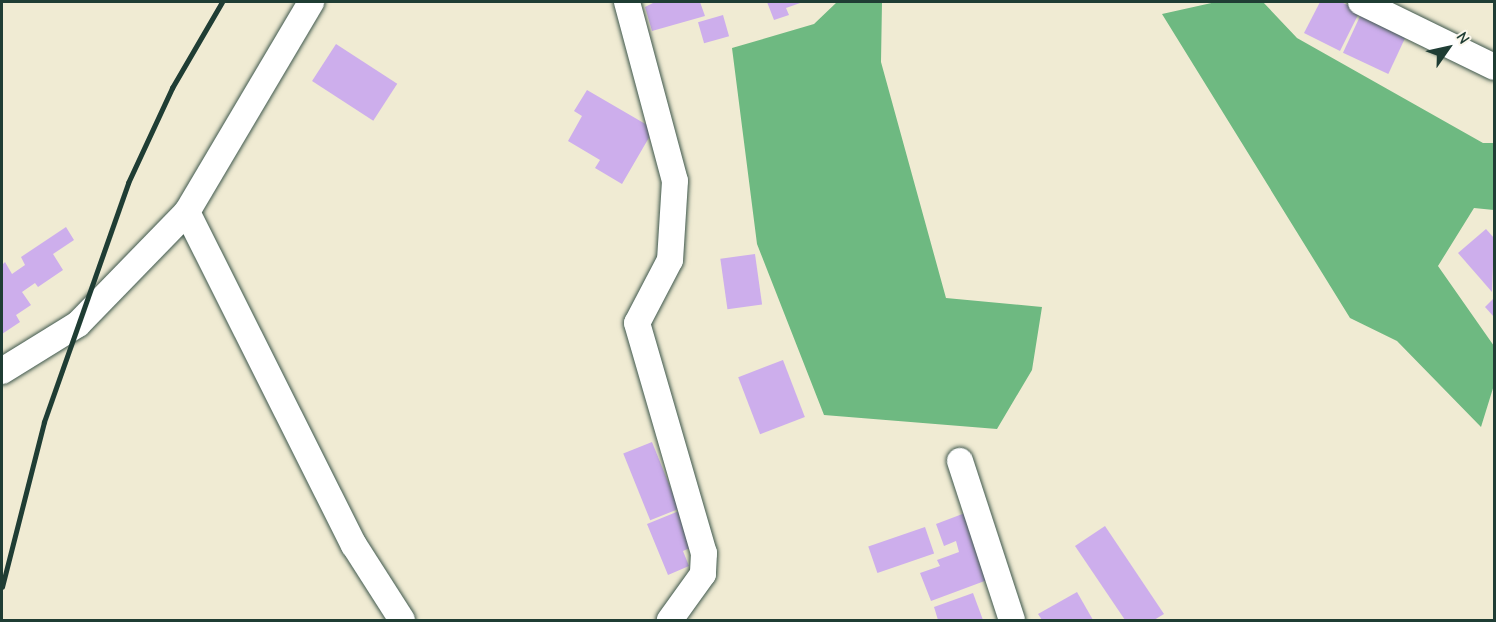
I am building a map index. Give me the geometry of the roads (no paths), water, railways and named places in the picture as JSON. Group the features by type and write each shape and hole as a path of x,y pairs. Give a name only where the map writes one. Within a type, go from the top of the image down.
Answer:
{"street":[{"path":"2,371 78,324 187,212 311,2"},
{"path":"627,2 675,181 670,260 638,322 704,554 703,574 670,621"},
{"path":"1360,2 1494,67"},
{"path":"187,212 354,544 402,621"},
{"path":"960,461 1012,621"}],"railway":[{"path":"2,587 44,422 128,183 172,88 222,2"}]}
